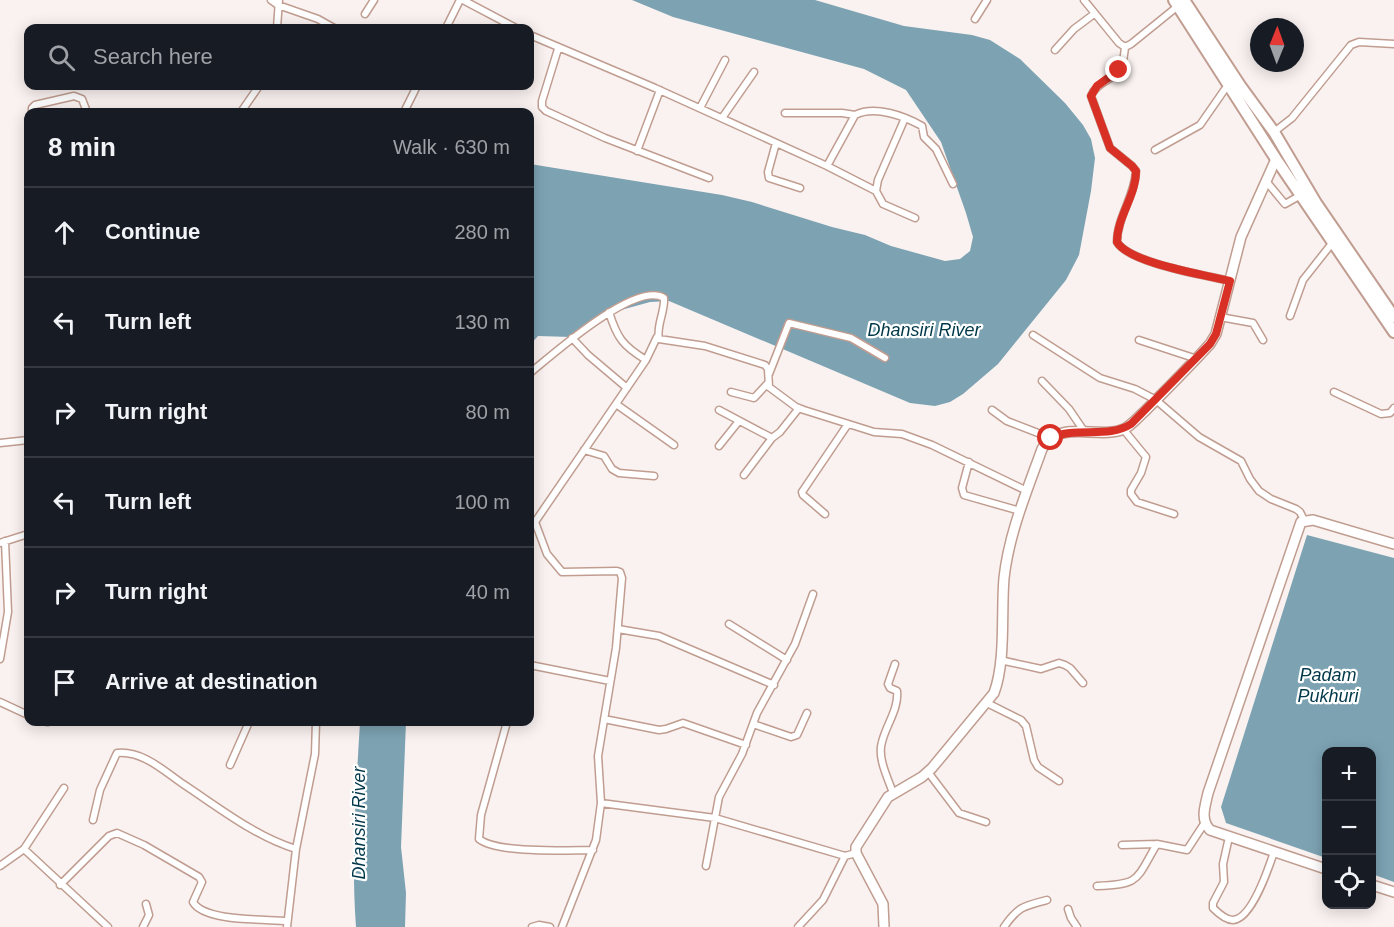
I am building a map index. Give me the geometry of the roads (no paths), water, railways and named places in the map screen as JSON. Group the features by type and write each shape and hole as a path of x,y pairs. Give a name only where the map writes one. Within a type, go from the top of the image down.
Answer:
{"main road":[{"path":"1179,2 1276,159 1394,332"},
{"path":"1179,2 1274,132 1316,203 1394,316"}],"street":[{"path":"271,0 327,24"},
{"path":"365,14 374,0"},
{"path":"448,24 461,0 508,24"},
{"path":"975,19 987,0"},
{"path":"1084,0 1119,43 1125,47"},
{"path":"1125,47 1179,2"},
{"path":"277,24 278,3"},
{"path":"1055,50 1074,29 1094,14"},
{"path":"534,37 660,90 827,166 876,191 883,204 915,218"},
{"path":"1274,132 1292,118 1351,45 1359,42 1394,44"},
{"path":"1125,47 1123,63 1119,70 1097,86 1091,96 1110,148 1136,171 1134,186 1123,211 1117,242 1124,252 1139,258 1230,281"},
{"path":"558,49 542,107 546,111 605,138 709,178"},
{"path":"700,108 725,60"},
{"path":"722,118 754,72"},
{"path":"1155,150 1200,124 1222,92 1229,86"},
{"path":"245,108 256,90"},
{"path":"406,108 415,90"},
{"path":"637,151 660,90"},
{"path":"32,108 35,105 74,96 82,99 85,108"},
{"path":"785,113 855,115 867,111 889,113 905,118 924,128 924,136 941,157 953,184"},
{"path":"827,166 855,115"},
{"path":"876,191 878,180 905,118"},
{"path":"776,143 768,171 769,178 800,188"},
{"path":"884,927 883,904 856,853 856,847 886,800 928,772 987,703 997,686 1005,576 1020,511 1042,449 1051,438 1068,432 1123,429 1156,400 1210,344 1216,334 1241,237 1276,159"},
{"path":"1266,182 1285,204 1301,195"},
{"path":"1290,316 1303,280 1333,242"},
{"path":"534,370 572,338 609,312 645,297 663,297 665,304 657,337 646,360 534,522"},
{"path":"609,312 621,340 629,350 646,360"},
{"path":"1220,317 1253,323 1263,340"},
{"path":"768,375 789,323 850,338 885,358"},
{"path":"1034,335 1100,378 1135,389 1156,400 1199,437 1241,461 1258,491 1296,509 1304,520"},
{"path":"657,337 662,340 705,346 765,364 768,383 773,390 799,408 879,433 909,436 1027,491"},
{"path":"572,338 588,356 627,388"},
{"path":"1139,340 1197,358"},
{"path":"1042,381 1070,409 1084,431"},
{"path":"731,392 754,398 768,383"},
{"path":"1334,392 1381,414 1390,414 1394,408"},
{"path":"616,404 674,445"},
{"path":"744,475 772,438 780,432 799,408"},
{"path":"719,410 772,438"},
{"path":"992,410 1007,421 1051,438"},
{"path":"719,446 739,421"},
{"path":"825,514 802,492 848,424"},
{"path":"1123,429 1146,457 1141,473 1131,490 1134,499 1174,514"},
{"path":"0,443 24,440"},
{"path":"584,450 604,456 612,469 619,473 654,476"},
{"path":"969,462 962,488 964,495 1020,511"},
{"path":"1304,520 1313,520 1394,544"},
{"path":"1122,846 1157,844 1187,850 1204,824 1203,814 1208,793 1278,587 1300,525 1304,520"},
{"path":"534,529 550,558 562,572 620,572 622,578 618,629 598,756 598,787 601,803 593,850 562,927"},
{"path":"0,659 8,612 3,542 24,535"},
{"path":"706,866 719,797 746,745 757,713 795,644 813,594"},
{"path":"729,624 787,660"},
{"path":"618,629 659,636 774,685"},
{"path":"1000,660 1041,669 1059,663 1070,668 1083,683"},
{"path":"893,794 884,767 881,748 897,695 897,691 888,687 895,664"},
{"path":"534,666 610,681"},
{"path":"0,702 24,713"},
{"path":"987,703 1021,720 1026,726 1034,760 1038,767 1059,781"},
{"path":"753,724 791,737 797,735 807,713"},
{"path":"604,719 659,730 683,723 746,745"},
{"path":"230,765 247,726"},
{"path":"60,885 109,836 117,833 144,845 200,878 202,882 193,902 196,907 214,915 287,924 296,849 315,754 316,726"},
{"path":"506,726 481,815 479,839 486,843 526,850 593,850"},
{"path":"93,820 100,790 117,753 123,752 149,760 276,843 296,849"},
{"path":"928,772 959,813 986,822"},
{"path":"0,866 24,849 64,788"},
{"path":"601,803 715,818 845,856 856,853"},
{"path":"1204,824 1210,830 1322,869"},
{"path":"1229,837 1223,864 1224,882 1213,903 1213,908 1232,920 1250,907 1274,852"},
{"path":"1097,886 1124,885 1132,882 1157,844"},
{"path":"24,849 60,885 108,927"},
{"path":"798,927 823,900 845,856"},
{"path":"1376,887 1394,892"},
{"path":"1004,927 1021,907 1047,900"},
{"path":"143,927 149,915 146,904"},
{"path":"1068,909 1077,927"},
{"path":"532,927 539,925 550,927"}],"water":[{"name":"Dhansiri River","path":"632,0 815,0 904,26 972,35 990,40 1020,59 1065,103 1083,125 1091,139 1095,158 1079,255 1066,280 998,364 963,394 950,402 935,406 910,403 669,301 650,302 621,310 581,329 571,337 538,336 534,340 534,165 722,195 752,202 945,261 960,259 970,251 973,237 941,142 906,90 864,69 673,17"},
{"name":"Padam Pukhuri","path":"1307,535 1394,558 1394,882 1376,875 1376,747 1322,747 1322,857 1226,823 1221,807"},
{"name":"Dhansiri River","path":"360,726 406,726 401,847 406,893 405,927 356,927 354,850"}]}
